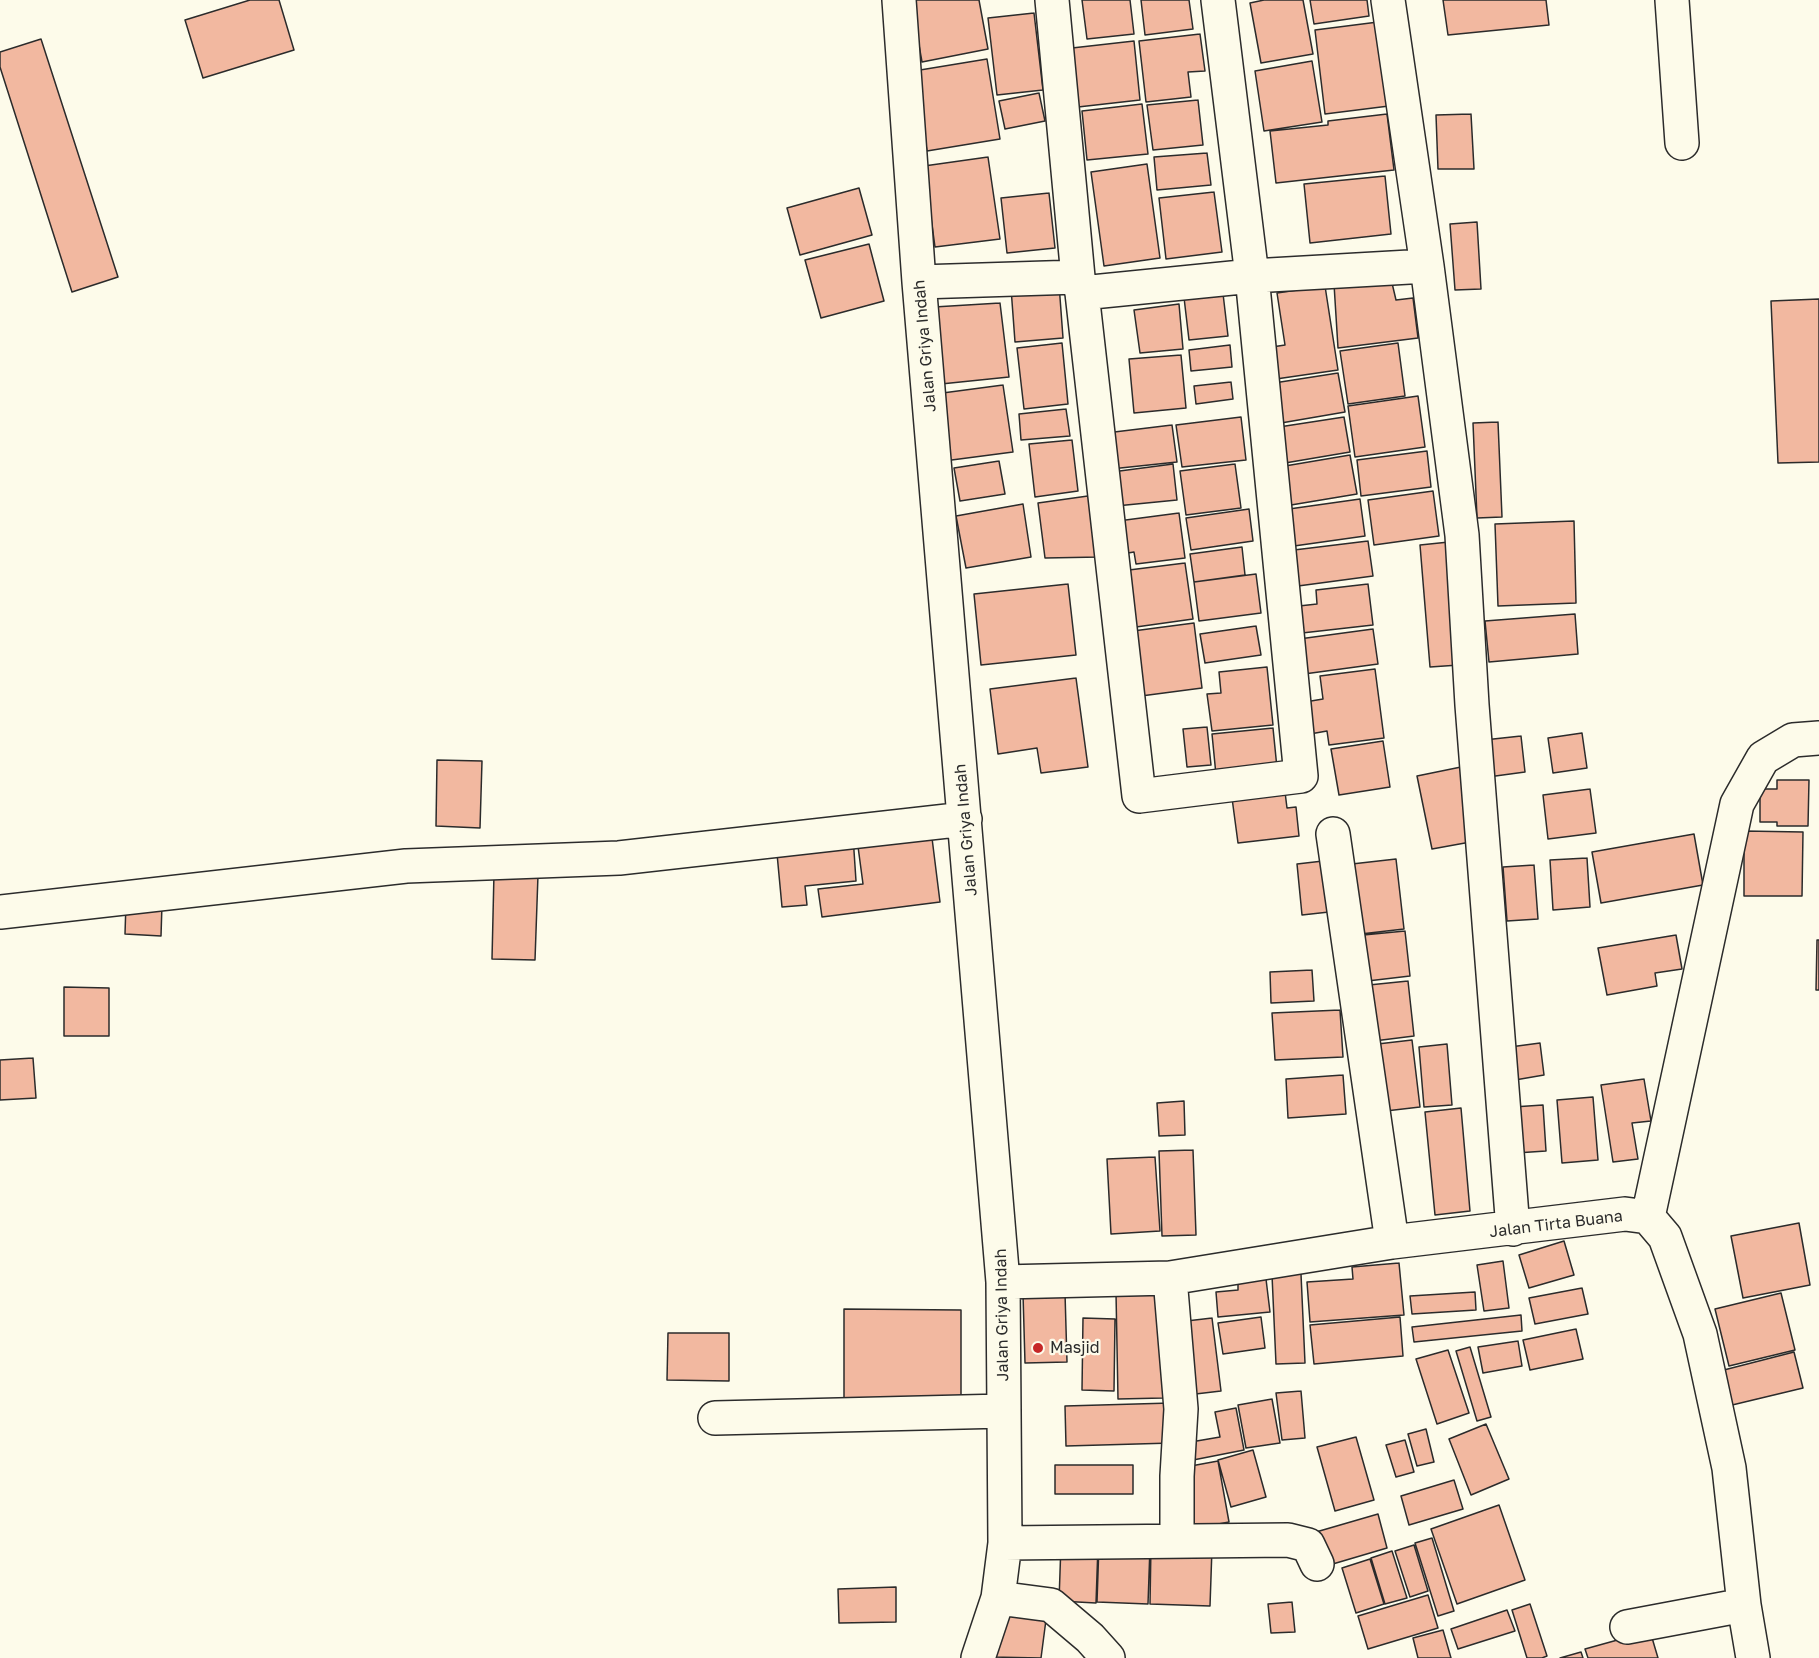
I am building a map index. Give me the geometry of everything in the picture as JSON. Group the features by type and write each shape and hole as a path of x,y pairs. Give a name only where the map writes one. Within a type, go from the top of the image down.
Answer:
{"street":[{"name":"Jalan Griya Indah","path":"899,0 919,282 1003,1282 1005,1543 998,1598 978,1658"},
{"path":"1052,0 1080,285 1139,796 1301,776 1252,276 1218,0"},
{"path":"1388,0 1427,266 1462,536 1472,705 1513,1228"},
{"path":"1672,0 1682,143"},
{"path":"919,282 1080,285 1427,266"},
{"path":"1753,1658 1744,1605 1729,1468 1700,1334 1665,1237 1648,1217 1737,804 1763,758 1793,740 1819,738"},
{"path":"0,912 406,866 620,858 965,819"},
{"path":"1333,834 1392,1242"},
{"name":"Jalan Tirta Buana","path":"1003,1282 1170,1278 1392,1242 1625,1214 1648,1217"},
{"path":"1170,1278 1181,1409 1177,1476 1177,1540"},
{"path":"715,1418 1004,1411"},
{"path":"1005,1543 1288,1540 1308,1545 1317,1564"},
{"path":"998,1598 1051,1605 1090,1638 1108,1658"},
{"path":"1628,1627 1744,1605"}],"building":[{"path":"250,0 279,0 294,50 203,78 185,20"},
{"path":"911,0 979,0 988,49 922,62"},
{"path":"1082,0 1130,0 1134,34 1087,39"},
{"path":"1141,0 1189,0 1193,29 1145,35"},
{"path":"1264,0 1303,0 1313,54 1261,63 1250,3"},
{"path":"1310,0 1367,0 1369,16 1314,24"},
{"path":"1443,0 1546,0 1549,25 1448,35"},
{"path":"1034,13 1043,90 997,95 988,18"},
{"path":"1378,22 1389,106 1325,114 1315,30"},
{"path":"1200,34 1205,71 1188,72 1191,97 1146,102 1139,41"},
{"path":"41,39 118,277 72,292 0,67 0,52"},
{"path":"1134,41 1140,100 1078,107 1072,48"},
{"path":"987,59 1000,139 927,151 914,71"},
{"path":"1312,61 1322,122 1264,131 1255,71"},
{"path":"1039,93 1045,121 1005,129 999,101"},
{"path":"1198,100 1203,145 1153,150 1147,105"},
{"path":"1142,104 1148,154 1087,160 1082,111"},
{"path":"1387,114 1394,170 1276,183 1270,131 1328,125 1328,121"},
{"path":"1471,114 1474,169 1438,169 1436,115"},
{"path":"1207,153 1211,185 1157,190 1154,157"},
{"path":"988,157 1000,239 935,247 924,166"},
{"path":"1147,164 1160,258 1104,266 1091,172"},
{"path":"1385,176 1391,234 1310,243 1304,184"},
{"path":"859,188 872,235 800,255 787,208"},
{"path":"1214,192 1222,252 1166,259 1159,198"},
{"path":"1049,193 1055,248 1007,253 1001,198"},
{"path":"1477,222 1481,289 1455,290 1450,224"},
{"path":"869,244 884,301 821,318 805,260"},
{"path":"1392,283 1396,300 1413,298 1418,338 1338,348 1334,284"},
{"path":"1059,284 1063,338 1015,342 1011,288"},
{"path":"1222,285 1228,336 1189,340 1183,289"},
{"path":"1325,286 1338,370 1276,379 1272,347 1285,345 1277,293"},
{"path":"1819,299 1819,462 1778,463 1771,301"},
{"path":"1000,303 1009,377 941,384 934,307"},
{"path":"1179,304 1183,349 1140,353 1134,310"},
{"path":"1062,343 1068,404 1024,409 1017,348"},
{"path":"1398,343 1405,396 1348,404 1340,351"},
{"path":"1230,345 1232,367 1191,371 1189,350"},
{"path":"1181,355 1186,408 1134,413 1129,359"},
{"path":"1338,373 1345,412 1281,423 1274,383"},
{"path":"1231,382 1233,399 1196,404 1194,386"},
{"path":"1003,385 1013,452 944,461 935,394"},
{"path":"1418,396 1425,447 1355,457 1348,406"},
{"path":"1066,409 1070,436 1021,440 1019,414"},
{"path":"1241,417 1246,460 1182,467 1176,425"},
{"path":"1344,417 1350,452 1285,463 1279,427"},
{"path":"1498,422 1502,517 1477,518 1473,423"},
{"path":"1172,425 1177,462 1111,469 1106,433"},
{"path":"1072,440 1078,491 1035,497 1029,444"},
{"path":"1427,451 1431,487 1361,496 1357,460"},
{"path":"1350,455 1357,494 1291,505 1285,466"},
{"path":"999,461 1005,494 960,501 954,468"},
{"path":"1173,464 1177,500 1116,506 1112,472"},
{"path":"1235,464 1241,508 1186,515 1180,471"},
{"path":"1433,491 1439,536 1374,545 1368,500"},
{"path":"1095,495 1100,557 1045,558 1038,503"},
{"path":"1360,499 1365,536 1294,546 1289,509"},
{"path":"1023,504 1031,557 966,568 956,516"},
{"path":"1249,509 1253,541 1191,550 1186,518"},
{"path":"1179,513 1185,558 1136,564 1134,552 1122,554 1118,521"},
{"path":"1574,521 1576,603 1498,606 1495,524"},
{"path":"1368,541 1373,576 1298,586 1294,550"},
{"path":"1449,542 1459,665 1430,667 1420,545"},
{"path":"1242,547 1245,575 1194,582 1190,554"},
{"path":"1185,563 1193,619 1136,627 1129,570"},
{"path":"1256,574 1261,613 1199,621 1194,582"},
{"path":"1068,584 1076,655 981,665 974,594"},
{"path":"1368,584 1373,625 1302,633 1299,606 1317,604 1316,590"},
{"path":"1575,614 1578,654 1489,662 1485,621"},
{"path":"1194,623 1202,688 1141,696 1133,631"},
{"path":"1256,626 1261,655 1205,663 1200,634"},
{"path":"1373,629 1378,664 1304,674 1299,639"},
{"path":"1267,667 1273,725 1212,731 1207,694 1221,693 1219,672"},
{"path":"1375,669 1384,738 1329,745 1327,731 1310,734 1305,702 1323,699 1320,676"},
{"path":"1076,678 1088,767 1041,773 1037,748 998,754 990,689"},
{"path":"1207,727 1211,765 1187,767 1183,729"},
{"path":"1273,728 1277,768 1216,775 1212,734"},
{"path":"1582,733 1587,768 1553,773 1548,738"},
{"path":"1521,736 1525,772 1488,777 1484,740"},
{"path":"1383,741 1390,787 1339,795 1331,749"},
{"path":"437,760 482,761 480,828 436,826"},
{"path":"1461,767 1476,841 1432,849 1417,776"},
{"path":"1777,780 1809,780 1808,826 1777,826 1777,822 1760,822 1760,789 1777,789"},
{"path":"1590,789 1596,833 1548,839 1543,795"},
{"path":"1285,792 1287,808 1296,807 1299,836 1238,843 1232,798"},
{"path":"931,830 940,902 822,917 818,889 863,884 857,839"},
{"path":"1744,831 1803,832 1802,896 1744,896"},
{"path":"1694,834 1703,885 1601,903 1592,852"},
{"path":"853,836 856,881 805,886 807,905 782,907 776,843"},
{"path":"1587,858 1590,907 1553,910 1550,860"},
{"path":"1396,859 1404,929 1352,935 1343,865"},
{"path":"1323,861 1329,912 1302,915 1297,864"},
{"path":"1534,865 1538,919 1507,921 1503,867"},
{"path":"494,873 538,875 535,960 492,959"},
{"path":"126,902 162,904 161,936 125,934"},
{"path":"1405,931 1410,976 1359,982 1353,936"},
{"path":"1676,935 1682,969 1655,973 1657,986 1607,995 1598,948"},
{"path":"1817,940 1819,940 1819,990 1816,990"},
{"path":"1312,970 1314,1001 1271,1003 1270,972"},
{"path":"1408,981 1414,1036 1366,1042 1359,986"},
{"path":"64,987 109,988 109,1036 64,1036"},
{"path":"1340,1010 1343,1057 1275,1060 1272,1013"},
{"path":"1412,1040 1420,1107 1377,1112 1369,1045"},
{"path":"1540,1043 1544,1075 1515,1080 1510,1047"},
{"path":"1447,1044 1452,1105 1424,1107 1419,1047"},
{"path":"33,1058 36,1098 0,1100 0,1060"},
{"path":"1343,1075 1346,1114 1288,1118 1286,1079"},
{"path":"1644,1079 1651,1121 1632,1123 1638,1159 1613,1162 1601,1085"},
{"path":"1593,1097 1598,1160 1562,1163 1557,1100"},
{"path":"1184,1101 1185,1135 1159,1136 1157,1103"},
{"path":"1543,1105 1546,1151 1516,1153 1513,1107"},
{"path":"1461,1108 1470,1211 1435,1215 1425,1112"},
{"path":"1193,1150 1196,1235 1162,1236 1159,1151"},
{"path":"1155,1157 1160,1231 1111,1234 1107,1159"},
{"path":"1799,1223 1810,1285 1743,1298 1731,1236"},
{"path":"1564,1241 1574,1275 1529,1288 1519,1255"},
{"path":"1503,1261 1509,1308 1484,1311 1477,1265"},
{"path":"1399,1263 1404,1315 1310,1322 1307,1282 1353,1279 1352,1267"},
{"path":"1301,1274 1305,1363 1276,1364 1272,1275"},
{"path":"1266,1279 1270,1312 1218,1317 1216,1292 1238,1290 1238,1282"},
{"path":"1582,1288 1588,1314 1535,1324 1529,1298"},
{"path":"1475,1292 1476,1310 1412,1314 1410,1296"},
{"path":"1065,1293 1067,1362 1025,1363 1023,1294"},
{"path":"1116,1293 1162,1293 1163,1398 1118,1399"},
{"path":"1781,1293 1795,1350 1729,1366 1715,1309"},
{"path":"844,1309 961,1310 961,1402 844,1403"},
{"path":"1521,1315 1522,1331 1414,1342 1412,1327"},
{"path":"1261,1317 1265,1348 1223,1354 1218,1323"},
{"path":"1400,1317 1403,1356 1314,1364 1310,1325"},
{"path":"1083,1318 1115,1319 1114,1391 1082,1390"},
{"path":"1212,1318 1221,1391 1187,1395 1178,1322"},
{"path":"1576,1329 1583,1359 1530,1370 1523,1340"},
{"path":"668,1333 729,1333 729,1381 667,1380"},
{"path":"1518,1341 1522,1366 1483,1373 1478,1347"},
{"path":"1470,1347 1491,1417 1477,1421 1456,1351"},
{"path":"1448,1350 1469,1413 1437,1424 1416,1359"},
{"path":"1794,1352 1803,1388 1728,1406 1720,1371"},
{"path":"1301,1391 1305,1438 1282,1440 1276,1393"},
{"path":"1272,1399 1280,1443 1246,1448 1238,1405"},
{"path":"1171,1403 1172,1443 1066,1446 1065,1406"},
{"path":"1236,1408 1244,1450 1188,1461 1185,1443 1220,1437 1215,1412"},
{"path":"1486,1424 1509,1479 1471,1495 1449,1439"},
{"path":"1426,1429 1434,1462 1417,1466 1408,1434"},
{"path":"1356,1437 1374,1500 1335,1511 1317,1447"},
{"path":"1405,1440 1414,1472 1396,1477 1386,1445"},
{"path":"1253,1450 1266,1497 1231,1507 1218,1460"},
{"path":"1218,1461 1229,1522 1192,1529 1180,1468"},
{"path":"1055,1465 1133,1465 1133,1494 1055,1494"},
{"path":"1454,1480 1463,1509 1409,1525 1401,1496"},
{"path":"1499,1505 1525,1580 1457,1604 1431,1529"},
{"path":"1378,1514 1387,1548 1326,1566 1316,1532"},
{"path":"1432,1538 1454,1611 1438,1616 1415,1543"},
{"path":"1061,1544 1098,1546 1096,1603 1059,1601"},
{"path":"1099,1544 1150,1547 1148,1604 1097,1602"},
{"path":"1151,1545 1212,1548 1210,1606 1150,1604"},
{"path":"1414,1545 1428,1591 1410,1597 1395,1551"},
{"path":"1392,1551 1407,1598 1385,1604 1371,1558"},
{"path":"1370,1559 1384,1604 1356,1613 1342,1568"},
{"path":"896,1587 896,1622 839,1623 838,1589"},
{"path":"1428,1595 1438,1628 1368,1649 1358,1616"},
{"path":"1292,1602 1295,1632 1271,1633 1268,1604"},
{"path":"1530,1604 1547,1656 1542,1658 1527,1658 1512,1610"},
{"path":"997,1605 1047,1612 1041,1658 991,1657"},
{"path":"1507,1610 1515,1631 1458,1649 1451,1629"},
{"path":"1443,1630 1451,1658 1418,1658 1413,1638"},
{"path":"1650,1631 1658,1658 1588,1658 1585,1649"},
{"path":"1581,1652 1583,1658 1560,1658"}],"place":[{"name":"Masjid","path":"1038,1348"}]}
